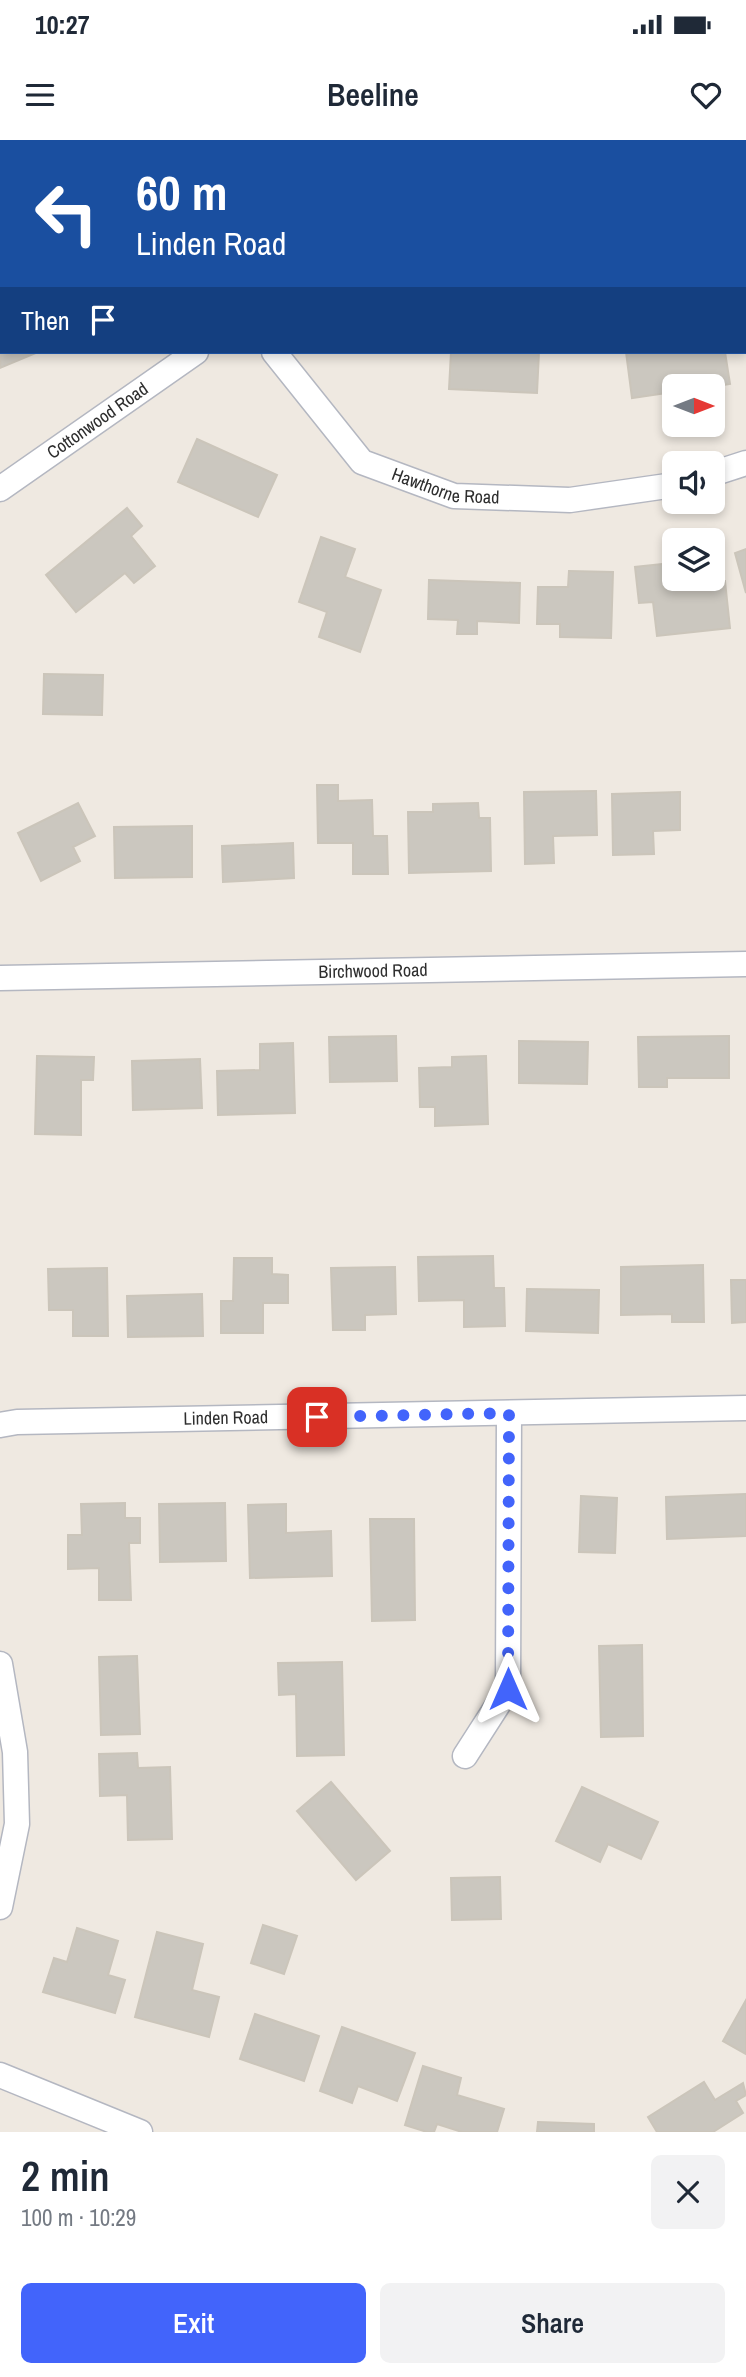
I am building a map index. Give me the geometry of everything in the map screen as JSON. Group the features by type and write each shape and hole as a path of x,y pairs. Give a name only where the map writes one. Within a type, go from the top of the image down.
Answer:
{"street":[{"name":"Cottonwood Road","path":"0,489 193,354"},
{"name":"Hawthorne Road","path":"276,354 362,462 454,496 570,500 662,487"},
{"path":"725,470 746,463"},
{"name":"Birchwood Road","path":"0,978 746,964"},
{"name":"Linden Road","path":"0,1425 31,1422 746,1408"},
{"path":"465,1756 508,1689 509,1413"},
{"path":"0,1664 15,1752 17,1824 0,1907"},
{"path":"0,2075 140,2132"}],"building":[{"path":"1,354 33,354 0,368"},
{"path":"451,354 539,354 537,393 449,389"},
{"path":"626,354 725,354 730,384 725,385 725,374 662,374 662,394 632,398"},
{"path":"197,439 277,475 258,517 178,482"},
{"path":"127,508 142,526 131,536 155,566 134,583 125,573 76,612 46,575"},
{"path":"321,537 355,549 345,577 381,590 360,652 319,637 327,612 299,602"},
{"path":"746,549 746,593 735,553"},
{"path":"662,564 662,591 725,591 725,581 730,628 657,636 653,602 639,603 635,567"},
{"path":"569,571 613,572 611,638 560,637 560,624 537,624 538,587 568,587"},
{"path":"429,580 520,583 519,623 477,621 477,634 457,634 458,620 428,619"},
{"path":"44,674 103,675 102,715 43,714"},
{"path":"317,785 338,785 338,801 372,800 373,836 387,836 388,874 353,874 353,843 318,843"},
{"path":"596,791 597,835 553,836 554,863 525,864 524,792"},
{"path":"680,792 680,830 653,831 654,854 613,855 612,794"},
{"path":"78,803 95,836 73,847 80,861 41,881 18,833"},
{"path":"478,803 479,818 490,818 491,871 409,873 408,812 433,812 433,804"},
{"path":"192,826 192,877 115,878 114,827"},
{"path":"293,843 294,878 223,882 222,846"},
{"path":"396,1036 397,1081 330,1082 329,1037"},
{"path":"729,1036 729,1078 667,1078 667,1087 639,1087 638,1037"},
{"path":"519,1041 588,1042 587,1084 519,1083"},
{"path":"293,1043 295,1113 218,1115 217,1071 260,1070 260,1044"},
{"path":"37,1056 94,1057 93,1080 81,1080 81,1135 35,1134"},
{"path":"486,1056 488,1124 435,1126 435,1107 420,1107 419,1068 452,1067 452,1057"},
{"path":"200,1059 202,1108 133,1110 132,1061"},
{"path":"493,1256 494,1288 504,1288 505,1326 464,1327 464,1300 419,1301 418,1257"},
{"path":"234,1258 272,1258 272,1274 288,1275 288,1303 263,1303 263,1333 221,1333 221,1301 233,1301"},
{"path":"703,1265 704,1322 672,1322 672,1314 621,1315 621,1267"},
{"path":"395,1267 396,1314 365,1315 365,1330 333,1330 331,1268"},
{"path":"107,1268 108,1336 73,1336 73,1310 49,1310 48,1269"},
{"path":"731,1280 746,1280 746,1322 732,1323"},
{"path":"527,1289 599,1290 598,1333 526,1331"},
{"path":"202,1294 203,1336 128,1337 127,1296"},
{"path":"746,1494 746,1536 667,1539 666,1497"},
{"path":"581,1496 617,1498 615,1553 579,1552"},
{"path":"125,1503 125,1518 140,1518 140,1543 129,1543 131,1600 99,1600 99,1568 68,1569 68,1535 82,1535 81,1504"},
{"path":"225,1503 226,1561 160,1562 159,1504"},
{"path":"286,1504 286,1533 331,1531 332,1576 250,1578 248,1505"},
{"path":"370,1519 414,1519 415,1620 372,1621"},
{"path":"642,1645 643,1736 601,1737 599,1646"},
{"path":"137,1656 140,1734 101,1735 99,1657"},
{"path":"342,1662 344,1755 297,1756 296,1694 279,1695 278,1663"},
{"path":"137,1753 138,1768 170,1767 172,1839 128,1840 127,1795 100,1796 99,1754"},
{"path":"331,1782 390,1851 356,1880 297,1811"},
{"path":"582,1787 658,1822 641,1859 608,1844 600,1862 556,1841"},
{"path":"500,1877 501,1919 452,1920 451,1878"},
{"path":"263,1925 297,1936 284,1974 251,1963"},
{"path":"77,1928 118,1941 108,1975 125,1980 115,2013 43,1992 54,1958 67,1962"},
{"path":"157,1932 203,1944 192,1990 219,1997 209,2037 135,2017"},
{"path":"746,2000 746,2054 723,2041"},
{"path":"255,2014 319,2036 304,2081 240,2059"},
{"path":"342,2027 415,2053 397,2101 358,2086 352,2103 320,2091"},
{"path":"423,2066 461,2078 457,2095 504,2109 497,2132 462,2132 437,2124 434,2132 427,2132 405,2125"},
{"path":"704,2082 715,2100 743,2083 746,2095 736,2101 743,2113 713,2132 657,2132 648,2117"},
{"path":"538,2122 594,2124 594,2132 537,2132"}],"route":[{"path":"317,1417 509,1413 508,1689"}]}
